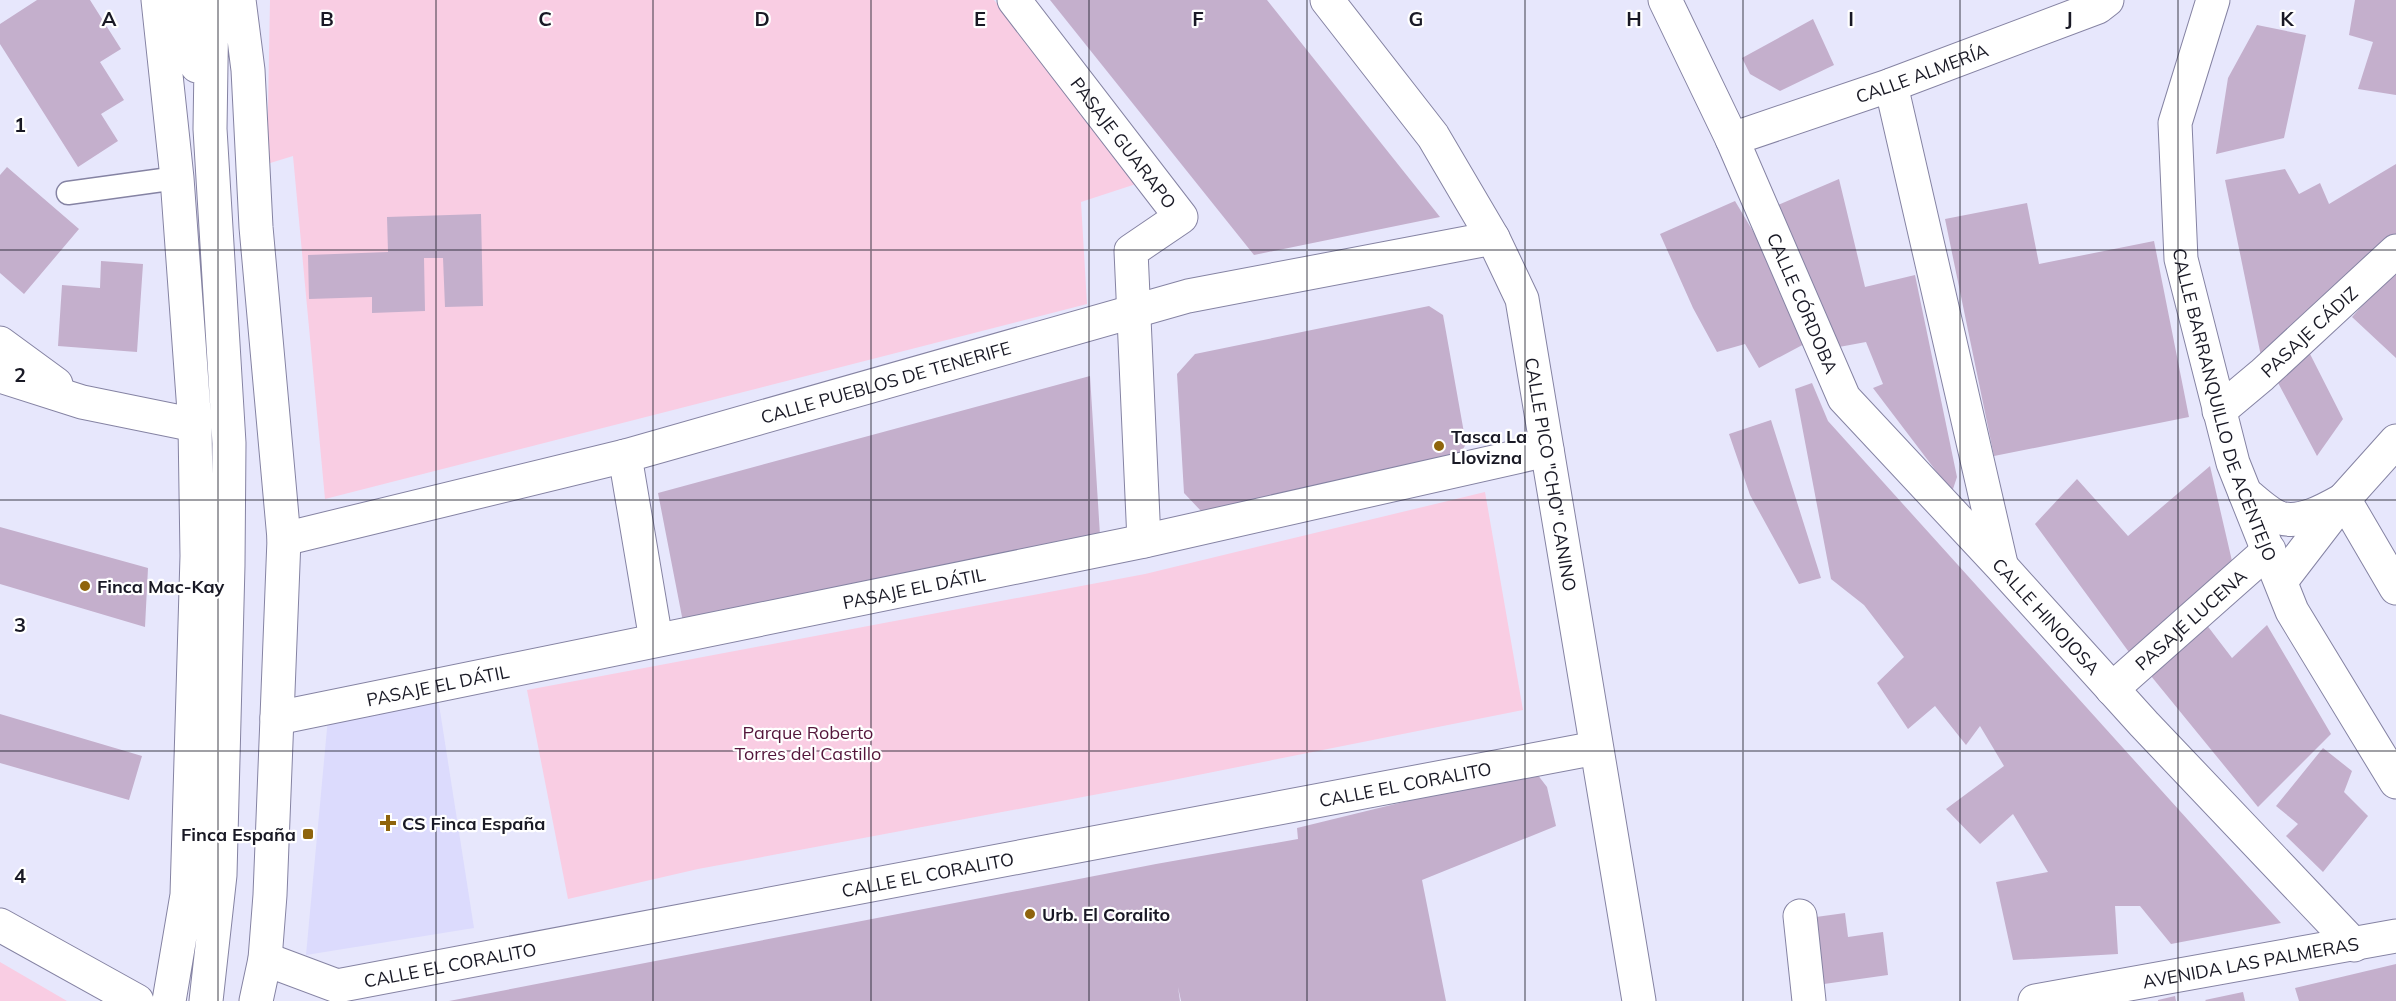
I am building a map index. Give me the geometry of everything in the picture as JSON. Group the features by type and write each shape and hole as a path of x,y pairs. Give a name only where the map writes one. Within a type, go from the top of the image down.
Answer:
{"street":[{"path":"158,0 177,178 195,425 197,556 187,895 169,1001"},
{"path":"184,0 210,129 229,454 220,875 206,1001"},
{"name":"PASAJE GUARAPO","path":"1014,0 1181,217 1131,251 1133,312"},
{"name":"CALLE PICO \"CHO\" CANINO","path":"1327,0 1433,136 1493,238 1522,299 1639,1001"},
{"name":"CALLE CÓRDOBA","path":"1665,0 1732,139 1844,398 2001,566"},
{"name":"CALLE ALMERÍA","path":"1732,139 1892,85 2098,7 2107,0"},
{"name":"CALLE BARRANQUILLO DE ACENTEJO","path":"2213,0 2175,123 2181,259 2232,463 2292,610 2396,782"},
{"path":"210,129 232,1"},
{"path":"232,1 248,70 256,227 284,539 270,895 265,959 256,1001"},
{"name":"CALLE HINOJOSA","path":"1892,85 2001,566 2112,689 2354,945"},
{"name":"CALLE PUEBLOS DE TENERIFE","path":"284,539 625,456 1188,296 1493,238"},
{"name":"PASAJE CÁDIZ","path":"2219,411 2262,375 2396,251"},
{"path":"1133,312 1144,541"},
{"path":"0,343 82,402"},
{"path":"0,376 82,402 195,425"},
{"path":"2281,581 2344,499 2396,441"},
{"name":"PASAJE EL DÁTIL","path":"277,718 1144,541 1547,450"},
{"path":"625,456 656,640"},
{"path":"2245,493 2279,518 2306,517 2323,511 2344,499"},
{"path":"2344,499 2396,588"},
{"name":"PASAJE LUCENA","path":"2112,689 2269,550"},
{"name":"CALLE EL CORALITO","path":"265,959 337,986 1596,748"},
{"path":"1800,916 1809,1001"},
{"path":"0,925 137,1001"},
{"name":"AVENIDA LAS PALMERAS","path":"2034,1001 2396,936"}],"lane":[{"path":"68,193 177,178"}],"shaded area":[{"name":"CS Finca España","path":"438,698 474,928 306,955 328,718"}],"green space":[{"path":"270,0 994,0 1139,183 1081,202 1087,304 325,499 293,156 267,164"},
{"name":"Parque Roberto Torres del Castillo","path":"1485,492 1523,710 1168,781 698,869 568,899 527,690 1145,574"},
{"path":"0,962 67,1001 0,1001"}],"building":[{"path":"37,0 90,0 121,49 100,62 124,100 101,114 118,141 78,167 0,44 0,24"},
{"path":"1050,0 1267,0 1440,217 1254,255"},
{"path":"2355,0 2396,0 2396,95 2358,89 2373,42 2349,35"},
{"path":"1813,19 1834,65 1780,91 1750,74 1742,58"},
{"path":"2257,25 2306,35 2284,138 2216,154 2228,78"},
{"path":"2396,164 2396,240 2263,366 2225,180 2285,169 2299,194 2320,183 2329,204"},
{"path":"7,167 79,229 24,294 0,273 0,175"},
{"path":"1839,179 1865,287 1915,275 1957,477 1952,492 1873,388 1883,384 1866,342 1839,347 1778,205"},
{"path":"1735,201 1763,248 1808,342 1759,368 1745,344 1717,352 1693,308 1660,234"},
{"path":"2027,203 2039,264 2154,241 2189,417 1994,456 1945,219"},
{"path":"481,214 483,306 445,307 443,258 424,258 425,311 372,313 372,297 309,299 308,255 388,252 387,217"},
{"path":"101,261 143,264 137,352 58,346 62,285 100,288"},
{"path":"2396,268 2396,358 2352,317"},
{"path":"1429,306 1443,315 1466,444 1454,464 1201,511 1184,493 1177,374 1195,354"},
{"path":"2309,352 2343,419 2317,456 2276,379"},
{"path":"1090,376 1100,535 683,622 658,493"},
{"path":"1812,383 1828,421 2281,923 2171,944 2140,906 2115,906 2118,954 2013,960 1996,882 2048,872 2013,814 1980,844 1946,809 2004,766 1980,726 1966,745 1935,706 1908,729 1877,683 1904,657 1864,605 1831,579 1795,389"},
{"path":"1771,420 1821,578 1799,584 1750,495 1729,434"},
{"path":"2210,466 2235,574 2134,659 2035,524 2077,479 2128,536"},
{"path":"0,527 148,568 145,627 0,584"},
{"path":"2206,624 2232,658 2267,625 2331,734 2258,807 2151,676"},
{"path":"0,714 142,756 129,800 0,763"},
{"path":"2323,748 2352,771 2344,792 2368,816 2323,872 2286,836 2298,824 2276,806"},
{"path":"1534,770 1547,787 1556,826 1422,880 1446,1001 1181,1001 1178,987 1180,1001 449,1001 1156,864 1298,839 1297,828"},
{"path":"1845,913 1848,937 1883,932 1888,975 1824,984 1816,917"},
{"path":"2396,964 2396,1001 2299,1001 2295,988"},
{"path":"2243,992 2245,1001 2205,1000"},
{"path":"2175,996 2176,1001 2158,1001 2158,1000"}],"place":[{"name":"Tasca La Llovizna","path":"1439,446"},
{"name":"Finca Mac-Kay","path":"85,586"},
{"name":"CS Finca España","path":"388,823"},
{"name":"Finca España","path":"308,834"},
{"name":"Urb. El Coralito","path":"1030,914"}]}
